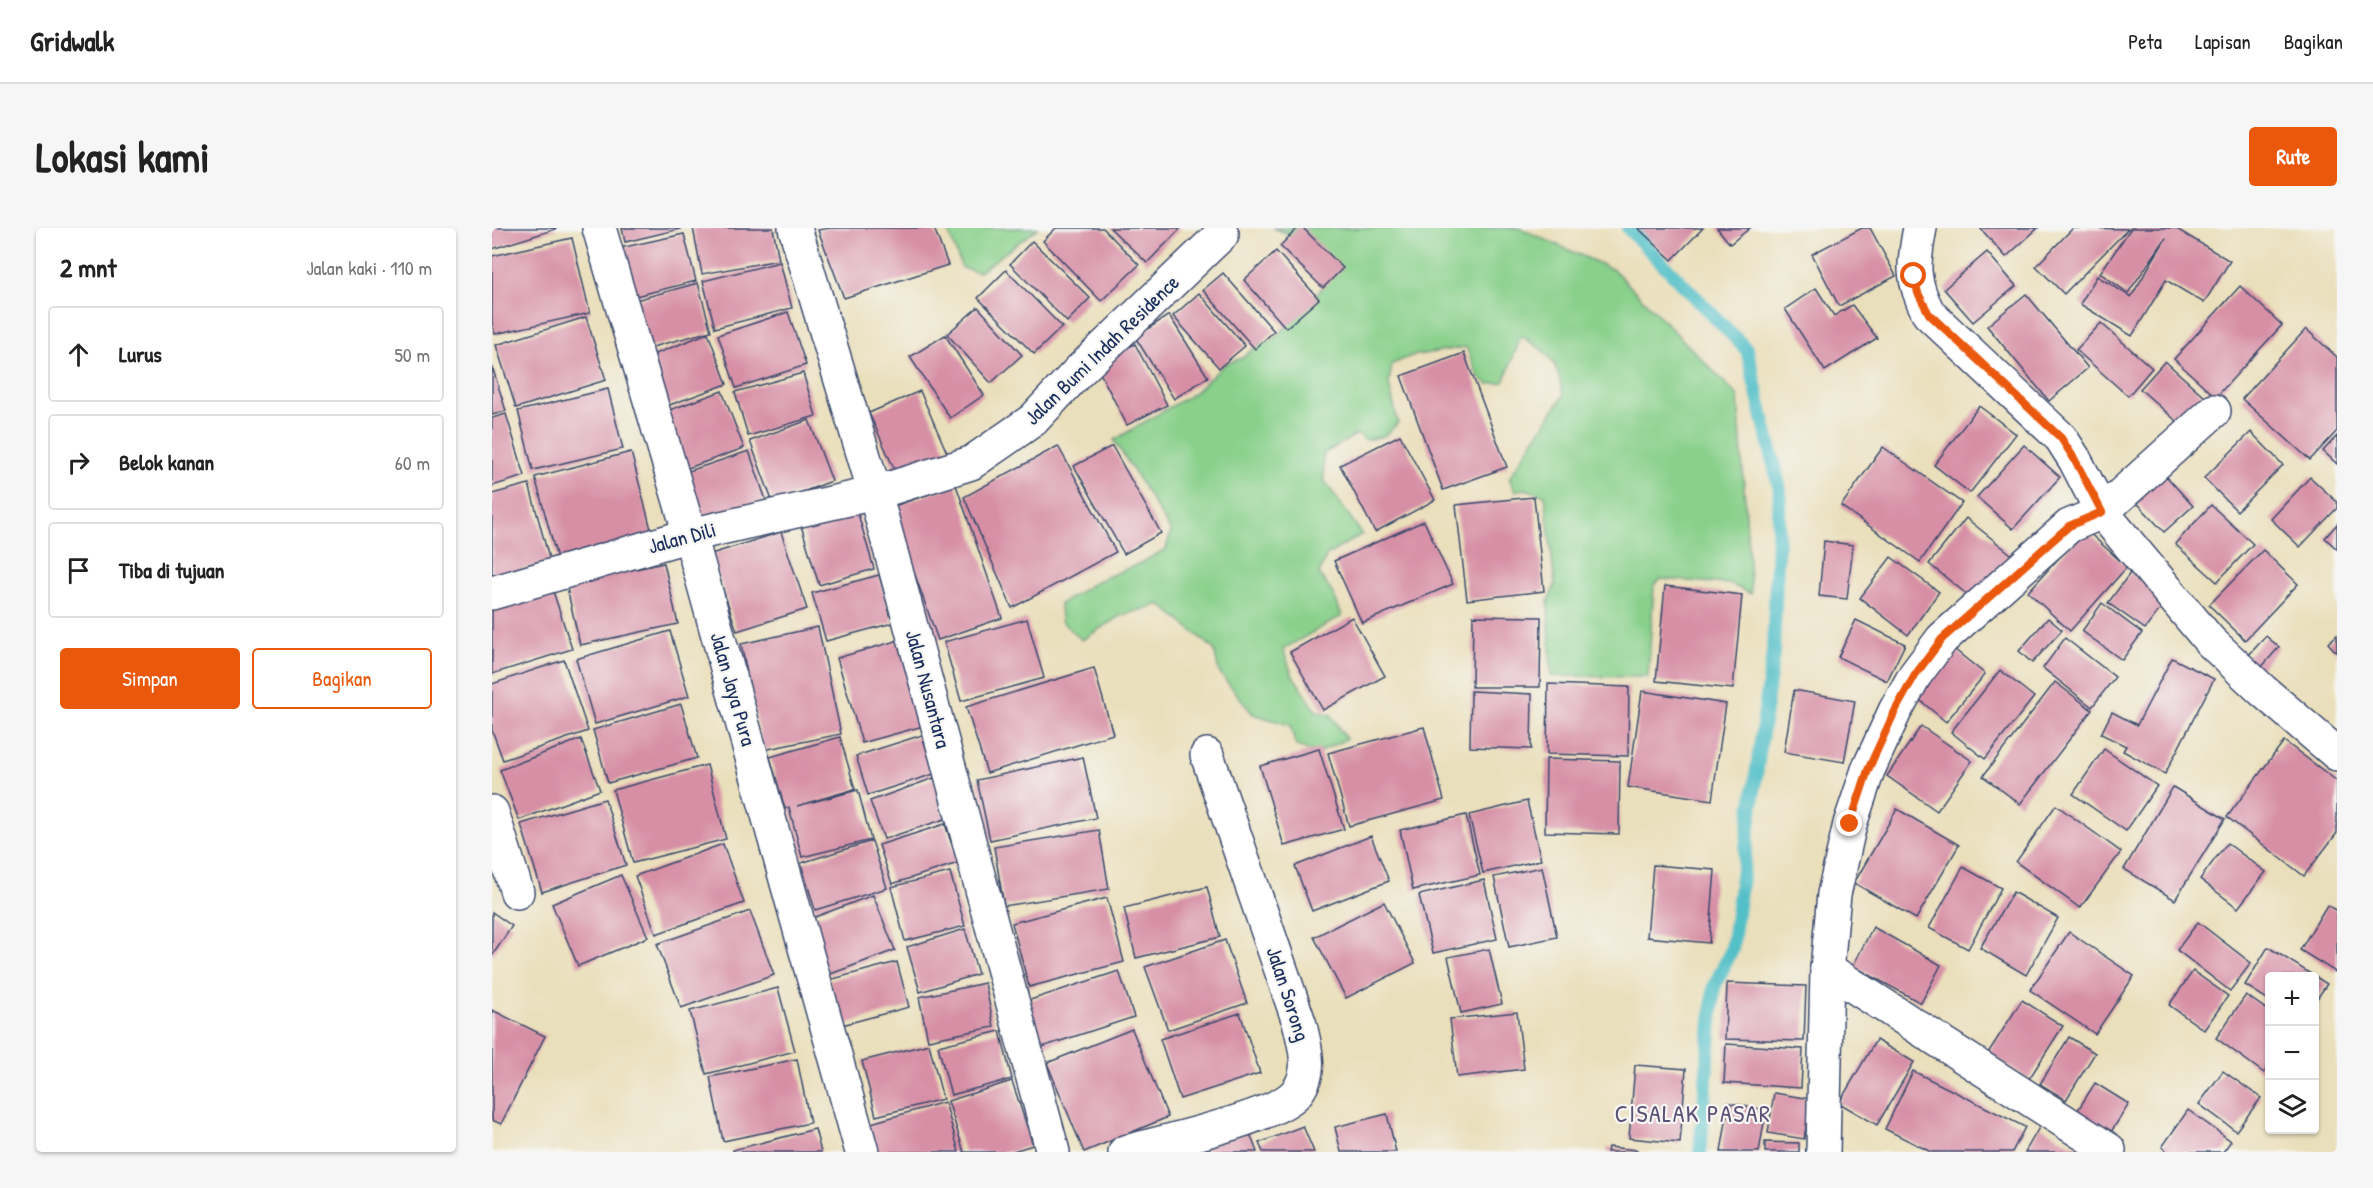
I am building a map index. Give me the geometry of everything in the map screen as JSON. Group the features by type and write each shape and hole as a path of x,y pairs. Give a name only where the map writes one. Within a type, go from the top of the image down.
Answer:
{"street":[{"name":"Jalan Jaya Pura","path":"599,228 690,535 862,1152"},
{"name":"Jalan Nusantara","path":"795,228 875,493 1053,1152"},
{"path":"1920,228 1914,276 1918,293 1929,314 2061,438 2102,512 2210,641 2262,690 2337,754"},
{"name":"Jalan Bumi Indah Residence","path":"875,493 971,463 1034,420 1079,371 1222,234"},
{"path":"1823,1152 1827,969 1834,894 1850,824 1868,770 1895,711 1915,675 1942,639 2069,526 2102,512 2214,411"},
{"name":"Jalan Dili","path":"492,593 690,535 875,493"},
{"name":"Jalan Sorong","path":"1125,1152 1230,1123 1283,1105 1298,1092 1305,1075 1307,1054 1300,1025 1207,755"},
{"path":"492,812 517,892"},
{"path":"1827,969 2109,1150"}],"green space":[{"path":"947,228 1038,228 979,272 962,268"},
{"path":"1273,228 1519,228 1614,270 1738,396 1751,594 1730,584 1661,579 1654,585 1648,677 1551,676 1548,601 1555,585 1545,495 1525,489 1515,491 1509,478 1563,396 1558,374 1551,360 1540,348 1521,336 1504,382 1488,384 1478,376 1466,347 1411,356 1392,364 1389,384 1398,423 1384,436 1366,440 1357,434 1323,454 1324,480 1362,534 1327,555 1319,574 1334,595 1342,616 1283,649 1292,674 1316,711 1331,715 1346,739 1317,753 1296,746 1290,725 1253,714 1219,672 1214,649 1160,604 1120,616 1082,640 1061,621 1060,604 1097,581 1141,563 1166,549 1171,531 1114,440 1194,393 1225,364 1242,358 1257,346 1272,341 1316,296 1331,275 1297,237"}],"building":[{"path":"492,228 556,228 556,229 492,249"},
{"path":"622,228 680,228 680,229 625,242"},
{"path":"693,228 773,228 779,260 702,274"},
{"path":"934,228 948,265 844,298 818,230"},
{"path":"1056,228 1103,228 1139,265 1101,301 1043,241"},
{"path":"1110,228 1181,228 1147,263"},
{"path":"1298,228 1303,228 1343,268 1323,288 1280,246"},
{"path":"1638,228 1703,228 1672,260"},
{"path":"1717,228 1750,228 1730,244"},
{"path":"1862,228 1870,228 1896,276 1839,306 1812,254"},
{"path":"1980,228 2038,228 2006,257"},
{"path":"2073,228 2128,229 2064,294 2036,266"},
{"path":"2131,228 2175,228 2230,261 2204,303 2166,280 2132,336 2080,304 2097,276 2131,297 2166,238 2128,293 2100,273"},
{"path":"684,234 696,281 632,297 620,248"},
{"path":"572,238 590,313 495,334 492,322 492,256"},
{"path":"1032,241 1090,298 1067,322 1010,264"},
{"path":"1276,251 1319,299 1286,328 1244,280"},
{"path":"1987,252 2016,286 1973,322 1944,289"},
{"path":"780,262 792,308 715,328 703,281"},
{"path":"1006,270 1062,327 1034,354 978,298"},
{"path":"1223,273 1274,331 1255,349 1203,290"},
{"path":"698,283 711,331 645,349 632,301"},
{"path":"2240,286 2282,325 2216,397 2174,359"},
{"path":"1816,288 1834,316 1852,305 1877,338 1825,371 1785,309"},
{"path":"1199,293 1245,346 1219,368 1173,316"},
{"path":"2026,294 2088,368 2049,401 1987,326"},
{"path":"978,307 1022,355 991,383 947,334"},
{"path":"788,312 806,365 736,388 718,335"},
{"path":"1169,315 1208,377 1174,399 1135,337"},
{"path":"586,317 606,380 516,408 496,345"},
{"path":"2101,323 2152,368 2128,396 2076,350"},
{"path":"2306,329 2337,357 2337,431 2310,460 2242,399"},
{"path":"708,333 727,384 664,407 645,358"},
{"path":"945,335 984,395 950,418 910,357"},
{"path":"1135,344 1167,405 1127,425 1095,363"},
{"path":"1464,353 1507,467 1443,490 1401,376"},
{"path":"2165,361 2206,398 2181,425 2140,389"},
{"path":"492,366 506,411 492,415"},
{"path":"803,373 816,416 748,436 735,392"},
{"path":"608,389 623,449 533,470 518,411"},
{"path":"722,391 744,448 677,472 656,415"},
{"path":"920,391 948,455 898,477 869,413"},
{"path":"1979,406 2016,434 1970,493 1934,465"},
{"path":"506,414 525,476 492,486 492,418"},
{"path":"809,420 832,481 773,503 750,441"},
{"path":"2251,432 2283,465 2237,511 2204,478"},
{"path":"1400,435 1435,500 1375,532 1340,465"},
{"path":"2337,436 2337,464 2323,451"},
{"path":"2024,445 2060,477 2013,529 1977,497"},
{"path":"1058,446 1116,552 1012,608 964,497"},
{"path":"1112,446 1161,533 1124,554 1074,466"},
{"path":"1883,447 1962,503 1920,562 1841,506"},
{"path":"749,451 766,500 700,522 683,473"},
{"path":"631,452 653,537 558,562 535,477"},
{"path":"2158,467 2193,506 2164,532 2129,494"},
{"path":"2310,477 2337,502 2337,508 2300,547 2271,519"},
{"path":"529,484 550,562 492,577 492,494"},
{"path":"956,485 1002,618 938,640 891,507"},
{"path":"1534,497 1544,591 1467,600 1456,505"},
{"path":"2211,505 2253,544 2217,582 2175,544"},
{"path":"856,507 874,569 819,585 800,522"},
{"path":"1966,518 2011,554 1974,600 1929,564"},
{"path":"1424,521 1453,584 1362,623 1334,561"},
{"path":"2337,524 2337,549 2325,538"},
{"path":"2085,529 2127,567 2070,631 2028,592"},
{"path":"781,532 807,609 737,631 711,554"},
{"path":"1824,541 1853,545 1847,599 1819,596"},
{"path":"2263,550 2298,584 2245,640 2209,605"},
{"path":"1891,557 1939,592 1908,635 1860,598"},
{"path":"664,563 678,624 580,645 566,584"},
{"path":"2130,573 2168,599 2145,629 2108,603"},
{"path":"879,575 893,623 826,641 812,593"},
{"path":"1665,586 1742,595 1733,689 1656,681"},
{"path":"552,588 572,649 492,674 492,606"},
{"path":"2102,603 2142,633 2122,660 2082,631"},
{"path":"1473,616 1541,617 1540,687 1472,687"},
{"path":"1352,617 1385,676 1323,710 1290,652"},
{"path":"2048,618 2062,630 2032,663 2019,651"},
{"path":"1027,619 1044,678 961,701 944,642"},
{"path":"1856,620 1905,644 1887,681 1838,657"},
{"path":"818,627 841,734 763,750 741,644"},
{"path":"670,631 689,696 595,724 576,659"},
{"path":"2337,635 2337,653 2328,643"},
{"path":"2266,636 2279,647 2260,669 2247,657"},
{"path":"910,637 934,723 862,743 837,658"},
{"path":"2065,638 2115,677 2092,707 2043,668"},
{"path":"1949,645 1985,674 1946,722 1910,692"},
{"path":"2172,658 2214,679 2165,774 2123,751 2126,746 2101,734 2112,712 2137,725"},
{"path":"564,660 588,731 503,760 492,730 492,684"},
{"path":"1094,668 1113,734 987,773 966,707"},
{"path":"2000,670 2034,697 1985,759 1951,732"},
{"path":"2055,682 2092,710 2020,804 1983,776"},
{"path":"1548,684 1629,687 1628,756 1547,754"},
{"path":"1794,690 1855,701 1844,762 1784,752"},
{"path":"1471,691 1532,694 1531,749 1470,747"},
{"path":"1642,691 1726,704 1712,800 1628,787"},
{"path":"681,704 697,758 608,783 593,730"},
{"path":"1921,726 1972,761 1937,811 1887,776"},
{"path":"1424,727 1444,800 1349,826 1328,753"},
{"path":"922,735 934,774 868,795 856,756"},
{"path":"840,737 855,789 797,806 858,790 871,840 802,857 789,807 785,809 770,757"},
{"path":"581,739 600,790 519,820 500,770"},
{"path":"2284,741 2337,781 2337,833 2304,876 2227,817"},
{"path":"1319,749 1344,829 1284,846 1260,766"},
{"path":"2104,749 2157,786 2126,831 2073,794"},
{"path":"1083,757 1096,818 990,840 977,780"},
{"path":"1546,759 1620,761 1619,834 1545,832"},
{"path":"707,765 726,839 633,863 613,790"},
{"path":"934,778 948,818 884,839 870,801"},
{"path":"2173,787 2225,819 2175,900 2124,869"},
{"path":"605,799 626,865 542,892 521,824"},
{"path":"1527,801 1541,860 1483,873 1469,815"},
{"path":"2056,805 2121,852 2080,908 2016,862"},
{"path":"1897,809 1959,845 1916,919 1854,883"},
{"path":"1466,815 1480,875 1413,890 1400,830"},
{"path":"945,824 958,863 892,884 879,845"},
{"path":"1099,830 1109,889 1004,906 994,847"},
{"path":"1371,836 1389,881 1312,911 1295,866"},
{"path":"872,841 887,888 815,910 801,863"},
{"path":"2227,843 2266,872 2238,908 2200,879"},
{"path":"723,844 744,903 656,934 635,876"},
{"path":"1653,865 1715,870 1709,943 1647,937"},
{"path":"1542,867 1557,937 1509,947 1494,877"},
{"path":"1963,867 2001,888 1968,949 1929,928"},
{"path":"950,872 965,926 905,941 891,887"},
{"path":"621,875 648,937 578,966 552,904"},
{"path":"1484,880 1497,939 1433,953 1419,895"},
{"path":"1207,887 1220,937 1136,958 1124,908"},
{"path":"2013,892 2058,918 2026,975 1980,948"},
{"path":"873,895 895,950 828,975 807,920"},
{"path":"1107,898 1124,962 1029,987 1012,923"},
{"path":"1384,902 1415,963 1346,998 1314,937"},
{"path":"2327,905 2337,911 2337,973 2300,950"},
{"path":"750,911 774,975 681,1008 657,944"},
{"path":"492,912 512,926 492,956"},
{"path":"2198,922 2251,963 2230,991 2177,950"},
{"path":"1873,927 1941,965 1921,1003 1853,966"},
{"path":"965,929 978,974 920,992 907,947"},
{"path":"2069,932 2134,976 2095,1034 2030,990"},
{"path":"1225,940 1247,1003 1168,1030 1145,967"},
{"path":"2268,947 2308,972 2265,972 2265,998 2245,985"},
{"path":"1489,949 1502,1004 1461,1013 1448,957"},
{"path":"897,962 909,1007 842,1025 829,980"},
{"path":"1119,971 1134,1017 1039,1048 1024,1002"},
{"path":"2193,971 2228,996 2204,1030 2169,1005"},
{"path":"2319,979 2327,984 2319,996"},
{"path":"985,983 994,1027 928,1040 919,997"},
{"path":"1727,983 1806,986 1804,1041 1725,1039"},
{"path":"778,988 795,1051 706,1074 690,1011"},
{"path":"2246,995 2265,1008 2265,1072 2264,1073 2216,1038"},
{"path":"2022,1000 2063,1026 2029,1079 1988,1053"},
{"path":"492,1010 545,1036 501,1124 492,1120"},
{"path":"1517,1012 1524,1069 1457,1077 1450,1019"},
{"path":"1240,1013 1260,1073 1180,1099 1160,1039"},
{"path":"1132,1029 1168,1117 1084,1152 1047,1063"},
{"path":"1000,1031 1012,1079 951,1095 938,1046"},
{"path":"2069,1037 2095,1053 2066,1100 2040,1084"},
{"path":"1876,1040 1914,1062 1877,1125 1839,1103"},
{"path":"929,1044 943,1099 876,1116 862,1061"},
{"path":"1726,1044 1803,1049 1801,1088 1724,1083"},
{"path":"797,1059 810,1123 723,1141 710,1077"},
{"path":"1635,1065 1686,1069 1680,1143 1629,1138"},
{"path":"1913,1071 2025,1127 2012,1152 1931,1152 1885,1129"},
{"path":"2223,1071 2261,1098 2236,1131 2199,1104"},
{"path":"1012,1081 1033,1145 1010,1152 964,1152 948,1101"},
{"path":"2095,1083 2129,1104 2109,1135 2076,1113"},
{"path":"1774,1093 1811,1099 1804,1139 1768,1133"},
{"path":"945,1102 959,1152 872,1152 864,1125"},
{"path":"1729,1103 1766,1110 1759,1152 1721,1152"},
{"path":"2188,1110 2231,1141 2223,1152 2168,1152 2162,1147"},
{"path":"1387,1114 1396,1152 1341,1152 1335,1127"},
{"path":"1303,1126 1314,1152 1263,1152 1259,1143"},
{"path":"2040,1126 2085,1152 2025,1152"},
{"path":"815,1129 821,1152 733,1152 733,1150"},
{"path":"1249,1131 1257,1152 1208,1152 1206,1147"},
{"path":"1765,1142 1799,1143 1799,1152 1765,1152"},
{"path":"1608,1147 1637,1150 1636,1152 1607,1152"}],"waterway":[{"path":"1628,228 1747,350 1780,490 1773,653 1732,949 1714,987 1700,1152"}],"district":[{"name":"CISALAK PASAR","path":"1693,1114"}],"route":[{"path":"1850,824 1868,770 1895,711 1915,675 1942,639 2069,526 2102,512 2061,438 1929,314 1918,293 1914,276"}]}
